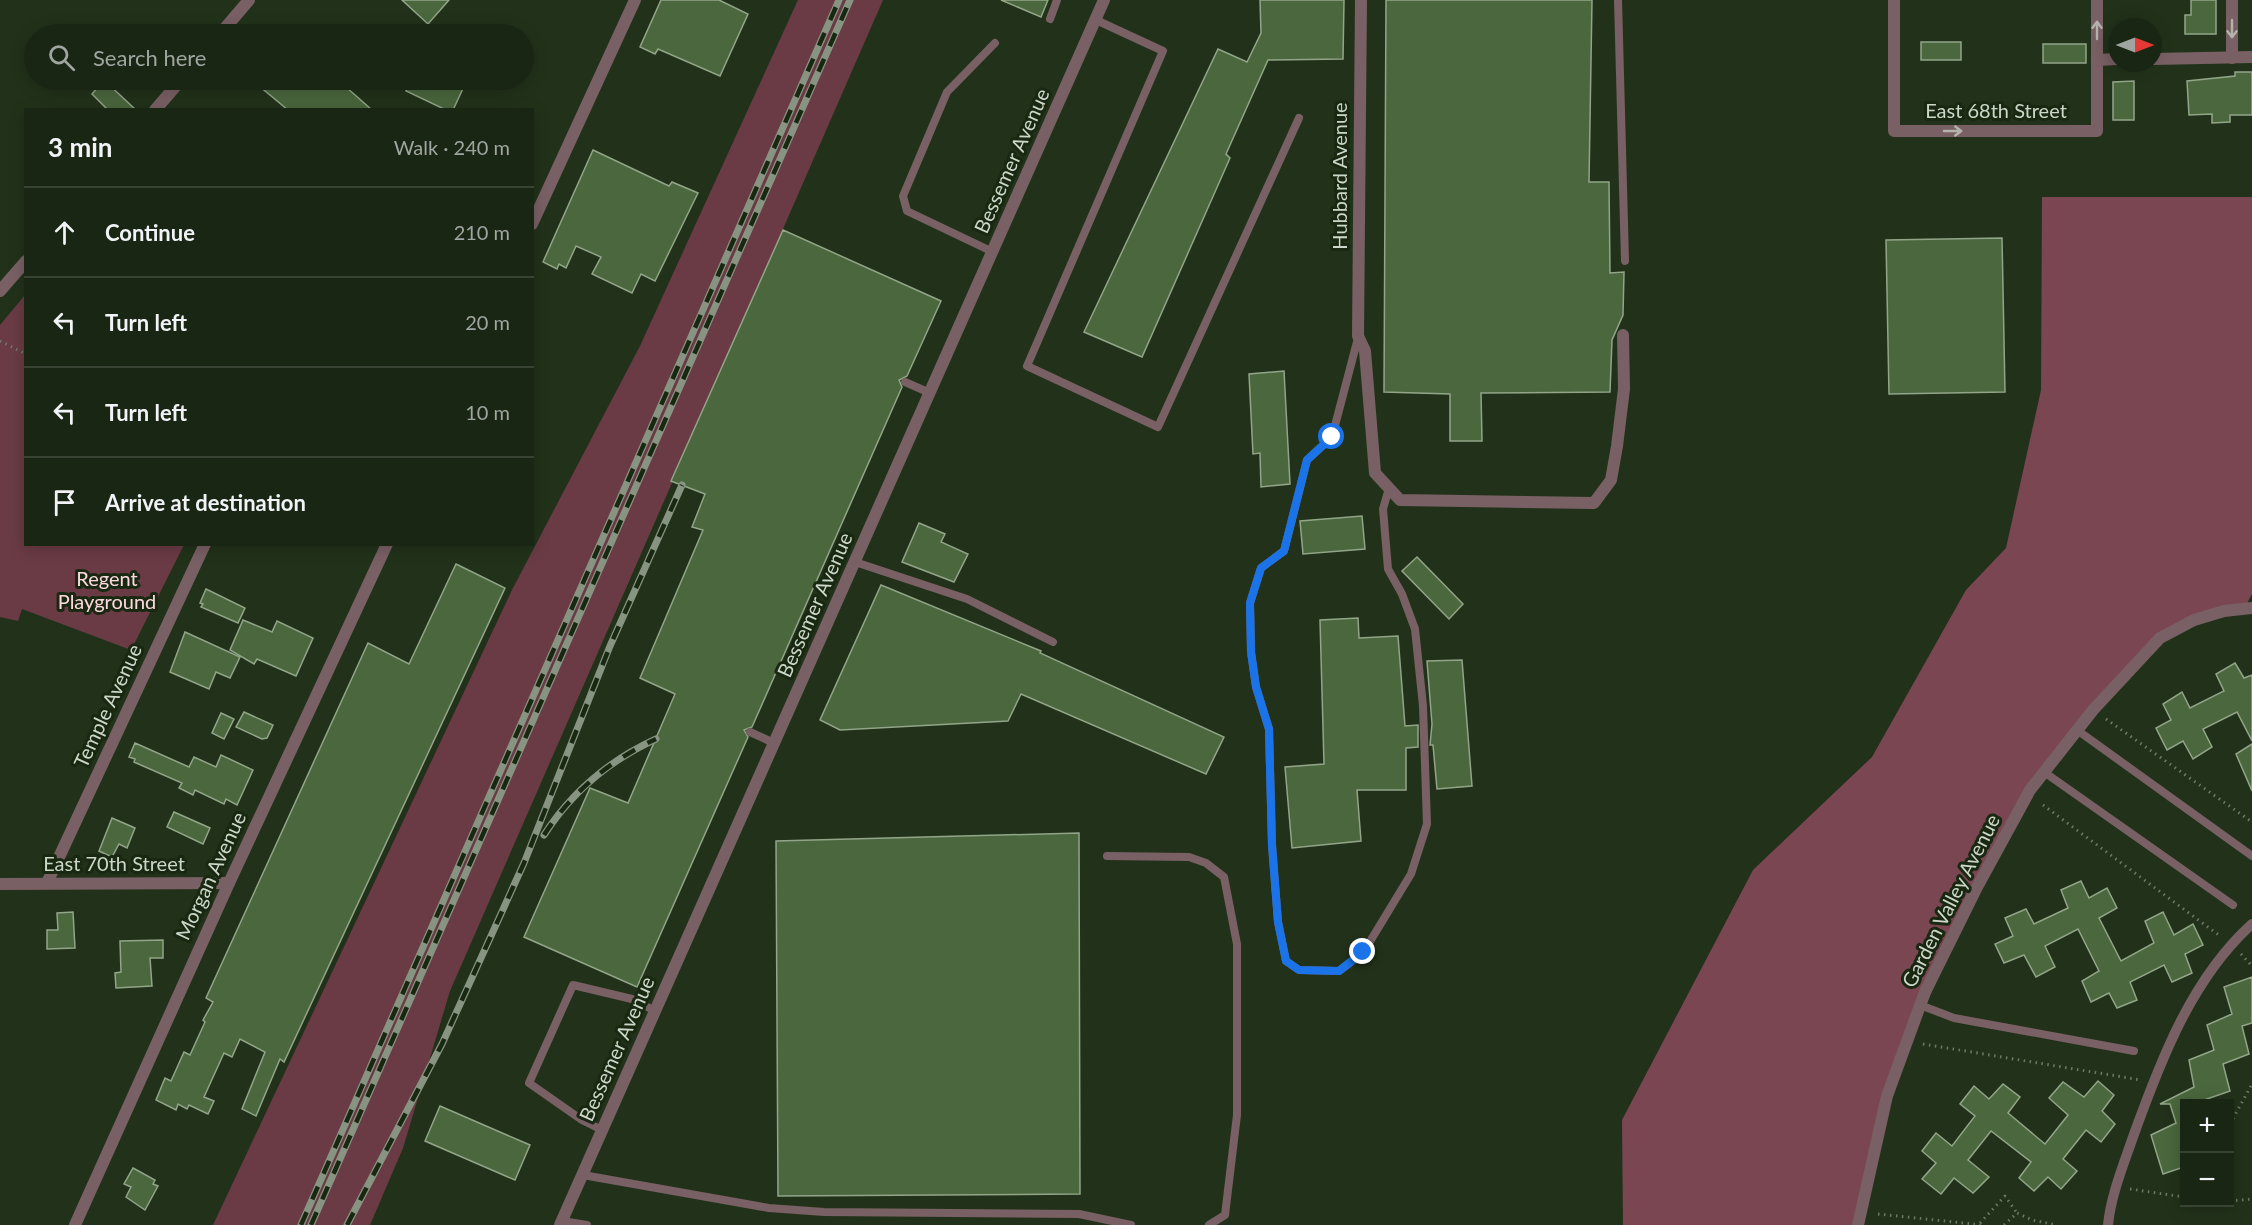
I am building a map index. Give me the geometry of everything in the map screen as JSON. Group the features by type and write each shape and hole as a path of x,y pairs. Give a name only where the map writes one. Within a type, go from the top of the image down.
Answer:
{"street":[{"path":"229,24 249,0"},
{"path":"534,221 635,0"},
{"name":"Bessemer Avenue","path":"561,1223 1104,0"},
{"name":"Hubbard Avenue","path":"1361,0 1358,336 1365,351 1375,473 1389,488"},
{"name":"East 68th Street","path":"1894,0 1894,131 2097,131 2097,60"},
{"path":"2097,0 2097,60 2108,60"},
{"path":"2232,0 2232,58"},
{"path":"2162,59 2252,57"},
{"path":"157,108 172,90"},
{"path":"0,291 24,263"},
{"path":"1389,488 1400,500 1594,503 1611,480 1616,457 1624,389 1623,335"},
{"name":"Temple Avenue","path":"47,884 204,546"},
{"name":"Morgan Avenue","path":"75,1225 229,884 386,546"},
{"name":"Garden Valley Avenue","path":"1858,1225 1887,1096 1920,1005 1976,889 2030,790 2077,730 2160,638 2194,620 2223,611 2252,608"},
{"name":"East 70th Street","path":"0,884 229,884"},
{"path":"2108,1225 2117,1188 2160,1060 2210,973 2252,924"}],"lane":[{"path":"1050,19 1057,0"},
{"path":"1617,0 1625,261"},
{"path":"1096,20 1163,51 1027,366 1158,427 1299,118"},
{"path":"993,252 907,211 903,196 947,92 994,43"},
{"path":"1358,336 1332,437 1307,460 1284,551 1261,568 1250,603 1256,687 1269,729 1272,845 1278,922 1286,961 1299,970 1339,971 1363,952 1412,874 1427,824 1423,706 1415,629 1402,594 1388,569 1383,509 1389,488"},
{"path":"905,381 930,393"},
{"path":"855,562 967,599 1053,642"},
{"path":"2077,730 2252,856"},
{"path":"750,732 774,743"},
{"path":"2044,772 2233,905"},
{"path":"1107,856 1189,857 1206,863 1224,877 1237,944 1237,1115 1225,1215 1209,1225"},
{"path":"602,1130 582,1120 529,1083 573,985 632,999 655,1011"},
{"path":"1920,1005 1954,1018 2134,1051"},
{"path":"583,1174 769,1208 824,1212 1079,1214 1131,1225"},
{"path":"561,1223 587,1225"}],"path":[{"path":"0,340 24,353"},
{"path":"2106,719 2252,822"},
{"path":"2043,805 2233,945"},
{"path":"1923,1044 2153,1082"},
{"path":"2234,1115 2252,1084"},
{"path":"2117,1188 2180,1196"},
{"path":"1878,1214 1982,1224 2005,1196 2017,1213 2032,1220 2056,1225"},
{"path":"2234,1201 2252,1199"},
{"path":"2004,1225 2017,1213"}],"green space":[{"path":"798,0 883,0 450,991 403,1148 370,1225 213,1225 513,588 640,346"},
{"name":"Regent Playground","path":"24,296 24,546 183,546 131,650 22,609 18,621 0,617 0,325"}],"shaded area":[{"path":"2042,197 2252,197 2252,594 2244,609 2160,638 2030,790 1976,889 1887,1096 1858,1225 1623,1225 1622,1120 1753,870 1872,757 1966,590 2006,548 2041,390"}],"building":[{"path":"402,0 449,0 428,24"},
{"path":"661,0 719,0 748,14 720,76 658,49 655,54 640,47"},
{"path":"1001,0 1048,0 1041,17"},
{"path":"1260,0 1344,0 1343,59 1268,60 1226,154 1230,158 1142,357 1084,332 1218,49 1247,62 1261,33"},
{"path":"1386,0 1592,0 1589,182 1609,182 1610,273 1624,272 1623,315 1612,340 1610,392 1481,393 1482,441 1450,441 1450,394 1384,392"},
{"path":"2191,0 2216,0 2216,34 2185,34 2185,15 2191,15"},
{"path":"1921,42 1961,42 1961,60 1921,60"},
{"path":"2043,44 2086,44 2086,63 2043,63"},
{"path":"2235,72 2252,72 2252,115 2230,115 2230,122 2212,123 2212,114 2189,115 2187,81 2235,76"},
{"path":"2134,81 2134,120 2113,120 2113,82"},
{"path":"95,90 115,90 134,108 106,108 92,94"},
{"path":"264,90 349,90 370,108 286,108"},
{"path":"462,90 454,108 442,108 406,91"},
{"path":"593,150 669,186 672,182 698,193 655,281 641,274 632,293 592,274 601,257 576,246 566,268 559,264 557,269 543,262"},
{"path":"783,230 941,301 907,376 899,380 902,387 752,727 744,730 748,737 637,987 524,937 590,788 628,803 675,694 640,678 703,530 692,527 705,494 671,481"},
{"path":"2002,238 2005,392 1889,394 1886,240"},
{"path":"1284,371 1290,484 1261,487 1260,453 1253,454 1249,374"},
{"path":"1362,516 1365,549 1303,554 1300,521"},
{"path":"919,523 945,534 941,542 968,554 954,582 902,562"},
{"path":"1417,557 1463,604 1449,619 1402,571"},
{"path":"456,564 505,588 284,1062 280,1059 256,1116 242,1109 265,1052 240,1039 232,1057 224,1053 204,1097 214,1101 208,1114 189,1105 187,1109 178,1104 176,1110 156,1100 165,1078 171,1081 184,1052 190,1055 205,1022 203,1020 213,1002 206,998 368,643 409,664"},
{"path":"881,585 1041,651 1040,653 1224,737 1206,774 1021,694 1008,721 840,730 820,720"},
{"path":"206,589 245,608 238,623 201,607 203,604 200,603"},
{"path":"1358,618 1359,638 1398,636 1405,726 1418,725 1418,747 1406,748 1406,790 1357,790 1361,841 1292,848 1285,767 1324,764 1320,620"},
{"path":"243,620 272,632 277,621 313,638 296,676 257,659 254,664 230,650"},
{"path":"185,632 240,657 230,678 216,672 209,689 170,672"},
{"path":"1462,660 1472,786 1437,789 1433,745 1430,745 1432,724 1427,661"},
{"path":"2235,663 2244,678 2252,675 2252,741 2237,712 2203,729 2212,747 2193,759 2183,741 2167,750 2156,728 2171,720 2163,704 2182,692 2190,708 2224,691 2216,674"},
{"path":"244,712 273,725 267,738 262,739 236,727"},
{"path":"221,713 234,719 224,739 212,733"},
{"path":"135,743 189,767 194,757 216,767 221,755 253,770 237,805 226,799 224,804 195,790 193,795 179,788 182,783 134,762 135,759 129,757"},
{"path":"2252,744 2252,791 2236,754"},
{"path":"174,812 210,828 203,844 167,827"},
{"path":"112,818 135,828 127,848 119,844 112,857 99,851"},
{"path":"1079,833 1080,1194 778,1196 776,841"},
{"path":"2081,881 2089,898 2107,888 2117,908 2099,918 2121,961 2154,943 2145,921 2163,912 2174,935 2193,924 2203,945 2185,954 2192,973 2172,982 2164,965 2130,982 2137,1000 2117,1008 2109,993 2091,1002 2082,981 2099,971 2078,929 2045,946 2055,967 2036,977 2024,955 2004,963 1995,944 2013,936 2005,918 2026,909 2034,924 2068,908 2061,890"},
{"path":"73,912 75,948 47,949 47,930 58,930 57,913"},
{"path":"163,940 163,958 150,958 152,986 116,988 115,973 121,972 120,941"},
{"path":"2252,977 2252,1023 2242,1026 2249,1054 2223,1064 2230,1091 2207,1099 2180,1099 2180,1168 2163,1174 2151,1135 2176,1123 2170,1104 2160,1104 2194,1087 2189,1060 2214,1050 2207,1025 2232,1014 2224,987"},
{"path":"2098,1081 2114,1095 2102,1111 2115,1124 2101,1142 2086,1130 2063,1159 2077,1171 2061,1189 2048,1177 2034,1191 2019,1178 2031,1162 1991,1131 1968,1160 1989,1177 1973,1193 1954,1178 1941,1194 1922,1179 1936,1163 1922,1151 1936,1133 1952,1146 1975,1116 1960,1104 1974,1086 1989,1099 2003,1084 2020,1097 2008,1113 2045,1144 2068,1115 2049,1098 2063,1082 2084,1097"},
{"path":"440,1106 530,1145 515,1180 425,1141"},
{"path":"133,1168 155,1180 153,1184 158,1186 145,1210 126,1197 131,1187 124,1184"}],"railway":[{"path":"301,1225 839,0"},
{"path":"311,1225 850,0"},
{"path":"347,1225 442,1044 524,863 610,646 682,485"},
{"path":"544,835 566,805 593,779 623,757 656,739"}],"route":[{"path":"1332,437 1307,460 1284,551 1261,568 1250,603 1251,652 1256,687 1269,729 1272,845 1278,922 1286,961 1299,970 1339,971 1363,952"}]}
